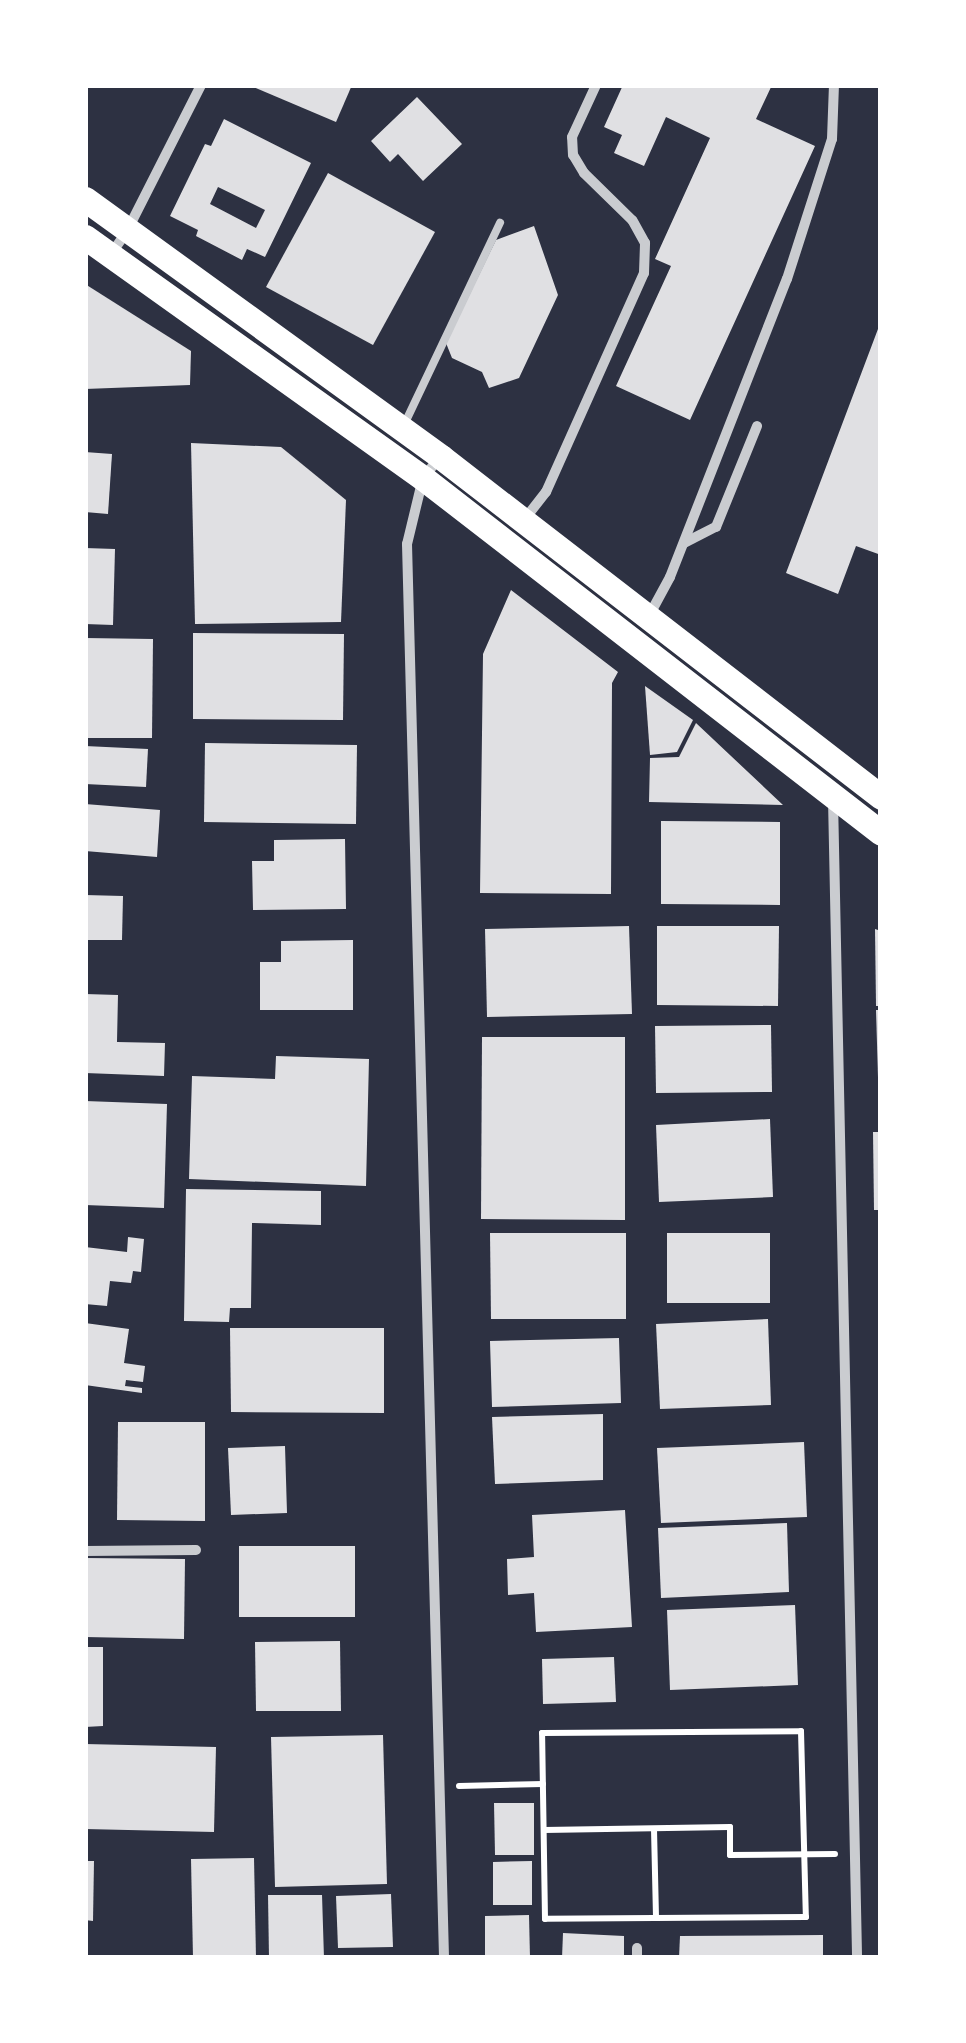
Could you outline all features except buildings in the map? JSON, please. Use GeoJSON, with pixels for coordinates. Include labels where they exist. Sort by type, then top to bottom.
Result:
{"type":"FeatureCollection","features":[{"type":"Feature","properties":{"kind":"main road"},"geometry":{"type":"LineString","coordinates":[[85,199],[441,457],[881,797]]}},
{"type":"Feature","properties":{"kind":"main road"},"geometry":{"type":"LineString","coordinates":[[85,237],[423,478],[881,833]]}},
{"type":"Feature","properties":{"kind":"street"},"geometry":{"type":"LineString","coordinates":[[110,254],[127,231],[201,85]]}},
{"type":"Feature","properties":{"kind":"street"},"geometry":{"type":"LineString","coordinates":[[523,521],[546,492],[644,273],[644,243],[632,220],[584,173],[574,155],[572,137],[596,85]]}},
{"type":"Feature","properties":{"kind":"street"},"geometry":{"type":"LineString","coordinates":[[648,618],[684,544],[824,171],[832,139],[834,85]]}},
{"type":"Feature","properties":{"kind":"street"},"geometry":{"type":"LineString","coordinates":[[684,544],[716,528],[757,426]]}},
{"type":"Feature","properties":{"kind":"street"},"geometry":{"type":"LineString","coordinates":[[441,457],[423,478],[408,524],[407,563],[444,1958]]}},
{"type":"Feature","properties":{"kind":"street"},"geometry":{"type":"LineString","coordinates":[[833,798],[858,1958]]}},
{"type":"Feature","properties":{"kind":"street"},"geometry":{"type":"LineString","coordinates":[[85,1551],[196,1550]]}},
{"type":"Feature","properties":{"kind":"lane"},"geometry":{"type":"LineString","coordinates":[[402,429],[500,223]]}},
{"type":"Feature","properties":{"kind":"path"},"geometry":{"type":"LineString","coordinates":[[801,1731],[806,1917],[545,1919],[544,1830],[542,1733],[801,1731]]}},
{"type":"Feature","properties":{"kind":"path"},"geometry":{"type":"LineString","coordinates":[[476,1786],[543,1784]]}},
{"type":"Feature","properties":{"kind":"path"},"geometry":{"type":"LineString","coordinates":[[544,1830],[730,1827],[730,1855],[827,1854]]}},
{"type":"Feature","properties":{"kind":"path"},"geometry":{"type":"LineString","coordinates":[[654,1829],[656,1918]]}}]}
